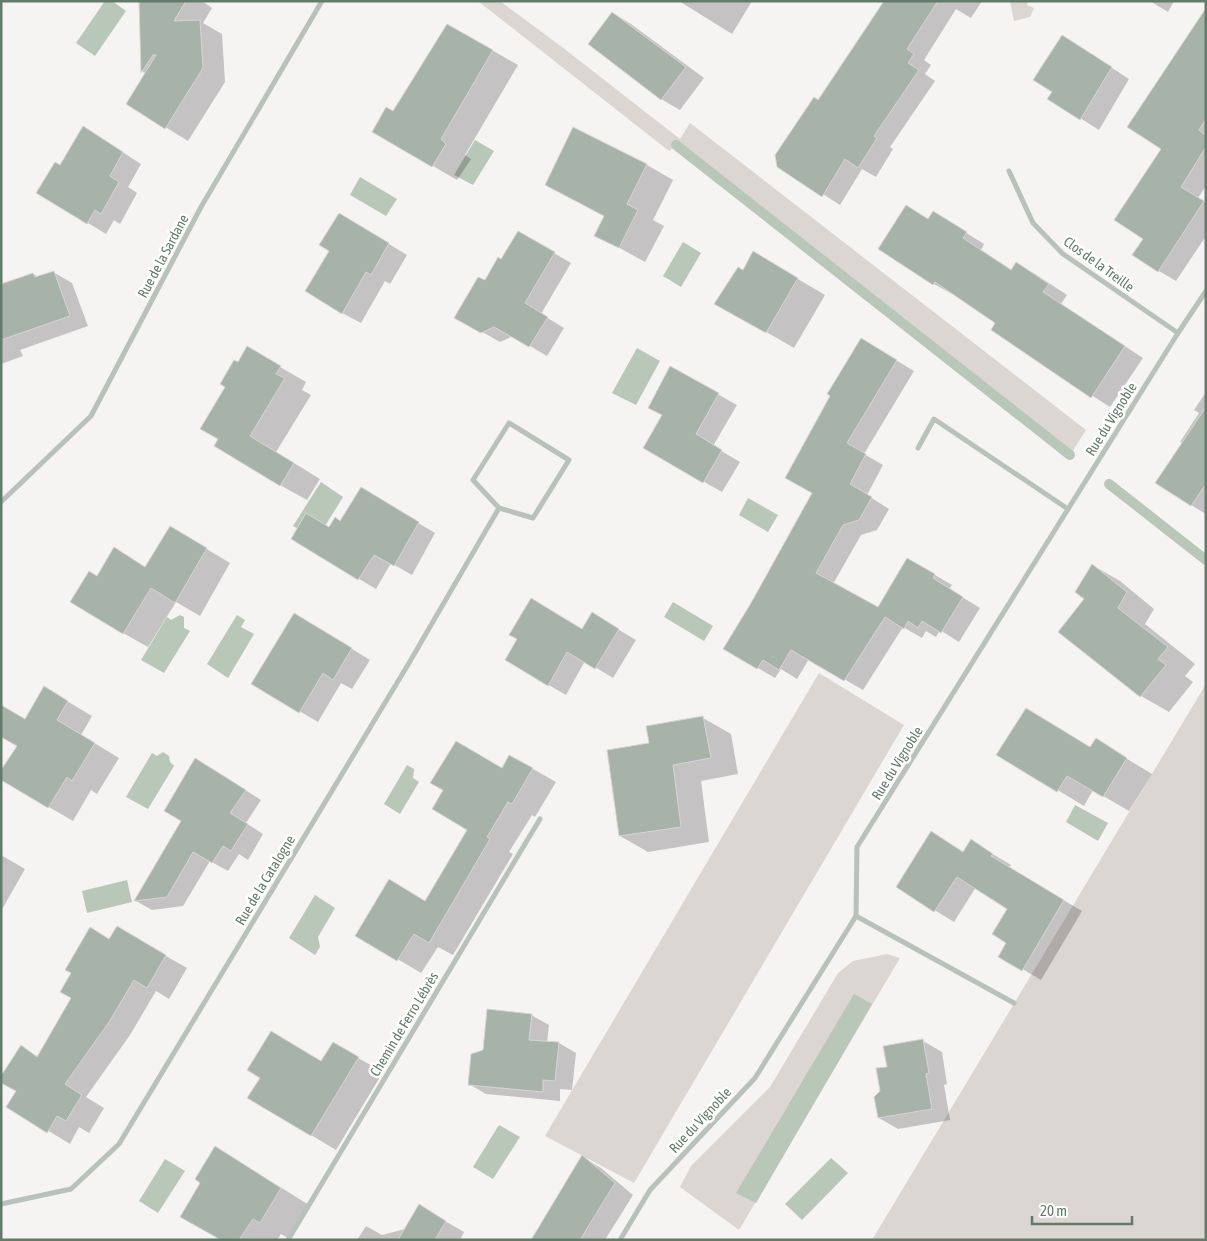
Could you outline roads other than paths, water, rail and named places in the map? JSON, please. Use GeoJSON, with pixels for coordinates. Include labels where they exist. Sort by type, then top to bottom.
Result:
{"type":"FeatureCollection","features":[{"type":"Feature","properties":{"kind":"street","name":"Rue de la Sardane"},"geometry":{"type":"LineString","coordinates":[[1,502],[91,416],[201,207],[322,1]]}},
{"type":"Feature","properties":{"kind":"street","name":"Clos de la Treille"},"geometry":{"type":"LineString","coordinates":[[1008,171],[1033,223],[1063,254],[1178,333]]}},
{"type":"Feature","properties":{"kind":"street","name":"Rue du Vignoble"},"geometry":{"type":"LineString","coordinates":[[620,1240],[650,1190],[754,1078],[856,916],[857,847],[1206,291]]}},
{"type":"Feature","properties":{"kind":"street"},"geometry":{"type":"LineString","coordinates":[[918,448],[934,420],[1068,509]]}},
{"type":"Feature","properties":{"kind":"street"},"geometry":{"type":"LineString","coordinates":[[508,423],[568,460],[532,518],[499,508],[473,480],[508,423]]}},
{"type":"Feature","properties":{"kind":"street","name":"Rue de la Catalogne"},"geometry":{"type":"LineString","coordinates":[[1,1204],[71,1189],[119,1144],[409,663],[499,508]]}},
{"type":"Feature","properties":{"kind":"street","name":"Chemin de Ferro Lébrès"},"geometry":{"type":"LineString","coordinates":[[288,1240],[540,819]]}},
{"type":"Feature","properties":{"kind":"street"},"geometry":{"type":"LineString","coordinates":[[856,916],[1014,1003]]}},
{"type":"Feature","properties":{"kind":"waterway"},"geometry":{"type":"LineString","coordinates":[[676,145],[1070,455]]}},
{"type":"Feature","properties":{"kind":"waterway"},"geometry":{"type":"LineString","coordinates":[[1109,484],[1206,560]]}}]}
